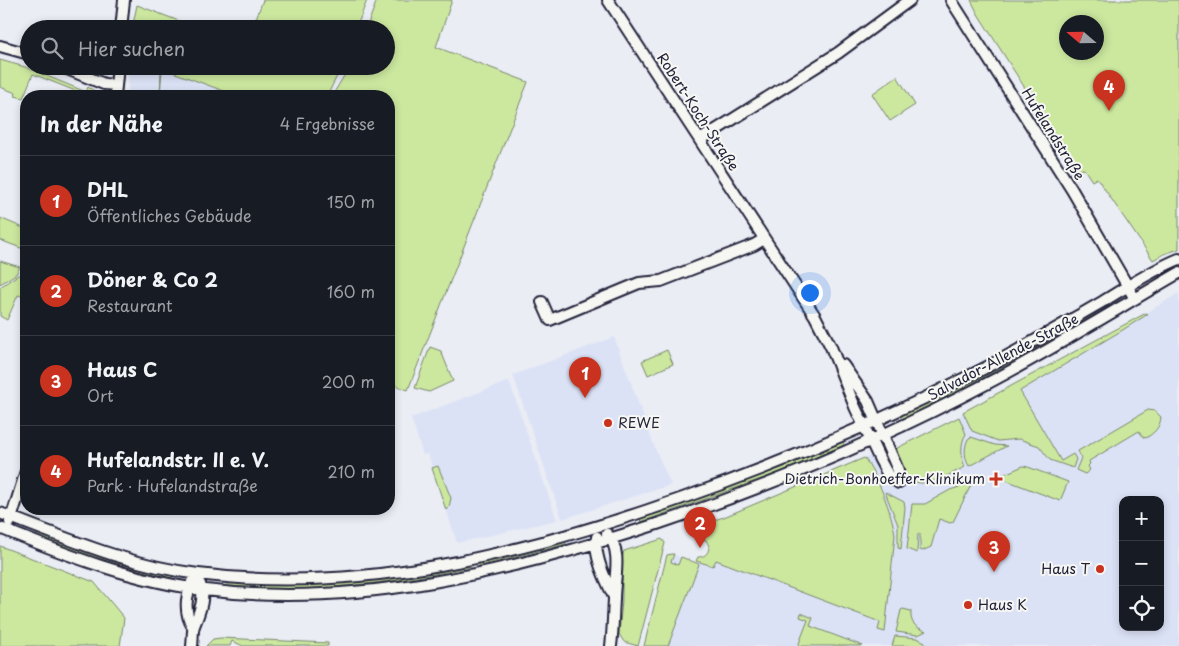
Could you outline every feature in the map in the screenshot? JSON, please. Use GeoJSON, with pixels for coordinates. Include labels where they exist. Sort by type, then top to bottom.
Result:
{"type":"FeatureCollection","features":[{"type":"Feature","properties":{"kind":"street"},"geometry":{"type":"LineString","coordinates":[[122,20],[124,0]]}},
{"type":"Feature","properties":{"kind":"street","name":"Robert-Koch-Straße"},"geometry":{"type":"LineString","coordinates":[[608,0],[815,316],[832,348],[864,426]]}},
{"type":"Feature","properties":{"kind":"street"},"geometry":{"type":"LineString","coordinates":[[700,140],[838,53],[910,0]]}},
{"type":"Feature","properties":{"kind":"street","name":"Hufelandstraße"},"geometry":{"type":"LineString","coordinates":[[951,0],[1072,190],[1127,287]]}},
{"type":"Feature","properties":{"kind":"street"},"geometry":{"type":"LineString","coordinates":[[0,46],[20,52]]}},
{"type":"Feature","properties":{"kind":"street"},"geometry":{"type":"LineString","coordinates":[[82,75],[104,84],[116,85]]}},
{"type":"Feature","properties":{"kind":"street"},"geometry":{"type":"LineString","coordinates":[[116,90],[117,75]]}},
{"type":"Feature","properties":{"kind":"street"},"geometry":{"type":"LineString","coordinates":[[542,302],[550,320],[639,283],[661,280],[764,239]]}},
{"type":"Feature","properties":{"kind":"street","name":"Salvador-Allende-Straße"},"geometry":{"type":"LineString","coordinates":[[0,513],[91,549],[122,558],[196,574],[279,580],[367,575],[474,558],[599,526],[744,476],[876,421],[1038,340],[1168,263],[1179,259]]}},
{"type":"Feature","properties":{"kind":"street","name":"Salvador-Allende-Straße"},"geometry":{"type":"LineString","coordinates":[[12,518],[3,530],[86,562],[118,572],[203,590],[278,595],[369,590],[477,574],[596,543],[749,491],[883,435],[986,384],[1043,353],[1179,273]]}},
{"type":"Feature","properties":{"kind":"street"},"geometry":{"type":"LineString","coordinates":[[1127,287],[1135,299]]}},
{"type":"Feature","properties":{"kind":"street","name":"Robert-Koch-Straße"},"geometry":{"type":"LineString","coordinates":[[832,348],[868,401],[876,421]]}},
{"type":"Feature","properties":{"kind":"street"},"geometry":{"type":"LineString","coordinates":[[864,426],[888,474],[899,483],[898,470],[876,421]]}},
{"type":"Feature","properties":{"kind":"street"},"geometry":{"type":"LineString","coordinates":[[12,518],[20,491]]}},
{"type":"Feature","properties":{"kind":"street"},"geometry":{"type":"LineString","coordinates":[[599,526],[611,538],[617,577],[611,646]]}},
{"type":"Feature","properties":{"kind":"street"},"geometry":{"type":"LineString","coordinates":[[599,526],[596,543],[604,578],[614,597]]}},
{"type":"Feature","properties":{"kind":"street"},"geometry":{"type":"LineString","coordinates":[[193,627],[189,620],[187,601],[188,588],[196,574]]}},
{"type":"Feature","properties":{"kind":"street"},"geometry":{"type":"LineString","coordinates":[[192,646],[193,627],[197,621],[202,603],[203,590],[196,574]]}},
{"type":"Feature","properties":{"kind":"shaded area"},"geometry":{"type":"Polygon","coordinates":[[[129,75],[183,75],[221,90],[128,90],[129,75]]]}},
{"type":"Feature","properties":{"kind":"shaded area","name":"Dietrich-Bonhoeffer-Klinikum"},"geometry":{"type":"Polygon","coordinates":[[[1179,293],[1179,646],[645,646],[667,555],[672,554],[698,564],[700,562],[713,566],[705,523],[724,517],[864,458],[897,448],[959,417],[963,412],[1146,313],[1179,293]]]}},
{"type":"Feature","properties":{"kind":"shaded area"},"geometry":{"type":"Polygon","coordinates":[[[614,337],[655,448],[671,485],[562,519],[513,375],[614,337]]]}},
{"type":"Feature","properties":{"kind":"shaded area"},"geometry":{"type":"Polygon","coordinates":[[[509,381],[557,520],[457,543],[428,454],[423,455],[411,418],[509,381]]]}},
{"type":"Feature","properties":{"kind":"green space"},"geometry":{"type":"Polygon","coordinates":[[[263,0],[367,0],[359,20],[255,20],[263,0]]]}},
{"type":"Feature","properties":{"kind":"green space"},"geometry":{"type":"Polygon","coordinates":[[[377,0],[452,0],[436,47],[528,82],[408,390],[395,385],[395,90],[336,90],[345,75],[395,75],[395,20],[369,20],[377,0]]]}},
{"type":"Feature","properties":{"kind":"green space"},"geometry":{"type":"Polygon","coordinates":[[[971,0],[1179,0],[1179,249],[1153,260],[1097,178],[1092,181],[1084,169],[1077,170],[971,0]]]}},
{"type":"Feature","properties":{"kind":"green space"},"geometry":{"type":"Polygon","coordinates":[[[137,5],[176,20],[134,20],[137,5]]]}},
{"type":"Feature","properties":{"kind":"green space"},"geometry":{"type":"Polygon","coordinates":[[[0,60],[20,66],[20,75],[33,75],[26,90],[20,90],[20,97],[15,96],[16,93],[0,87],[0,60]]]}},
{"type":"Feature","properties":{"kind":"green space"},"geometry":{"type":"Polygon","coordinates":[[[36,75],[45,75],[81,90],[73,90],[36,75]]]}},
{"type":"Feature","properties":{"kind":"green space"},"geometry":{"type":"Polygon","coordinates":[[[181,75],[338,75],[330,90],[221,90],[181,75]]]}},
{"type":"Feature","properties":{"kind":"green space"},"geometry":{"type":"Polygon","coordinates":[[[897,76],[915,105],[890,121],[872,94],[897,76]]]}},
{"type":"Feature","properties":{"kind":"green space"},"geometry":{"type":"Polygon","coordinates":[[[0,218],[20,226],[20,248],[0,240],[0,218]]]}},
{"type":"Feature","properties":{"kind":"green space"},"geometry":{"type":"Polygon","coordinates":[[[0,261],[20,267],[16,274],[0,284],[0,261]]]}},
{"type":"Feature","properties":{"kind":"green space"},"geometry":{"type":"Polygon","coordinates":[[[20,275],[20,296],[18,295],[7,320],[0,316],[0,287],[20,275]]]}},
{"type":"Feature","properties":{"kind":"green space"},"geometry":{"type":"Polygon","coordinates":[[[1094,312],[1096,315],[1000,368],[903,419],[901,416],[983,375],[1094,312]]]}},
{"type":"Feature","properties":{"kind":"green space"},"geometry":{"type":"Polygon","coordinates":[[[1146,313],[1148,314],[1020,391],[1061,461],[1073,454],[1076,459],[1073,468],[1050,460],[1039,446],[1019,439],[998,441],[972,431],[963,412],[1146,313]]]}},
{"type":"Feature","properties":{"kind":"green space"},"geometry":{"type":"Polygon","coordinates":[[[430,347],[441,351],[453,381],[429,392],[415,388],[430,347]]]}},
{"type":"Feature","properties":{"kind":"green space"},"geometry":{"type":"Polygon","coordinates":[[[667,350],[673,364],[648,375],[642,361],[667,350]]]}},
{"type":"Feature","properties":{"kind":"green space"},"geometry":{"type":"Polygon","coordinates":[[[1148,410],[1155,411],[1161,417],[1158,427],[1152,434],[1146,438],[1139,431],[1089,461],[1090,464],[1088,466],[1090,470],[1085,474],[1076,470],[1081,458],[1078,451],[1148,410]]]}},
{"type":"Feature","properties":{"kind":"green space"},"geometry":{"type":"Polygon","coordinates":[[[959,417],[966,434],[962,450],[965,467],[930,482],[921,483],[913,481],[906,476],[901,467],[897,448],[959,417]]]}},
{"type":"Feature","properties":{"kind":"green space"},"geometry":{"type":"Polygon","coordinates":[[[971,437],[995,445],[1007,446],[969,466],[965,456],[965,449],[968,439],[971,437]]]}},
{"type":"Feature","properties":{"kind":"green space"},"geometry":{"type":"Polygon","coordinates":[[[843,442],[844,445],[783,471],[641,522],[640,519],[782,468],[843,442]]]}},
{"type":"Feature","properties":{"kind":"green space"},"geometry":{"type":"Polygon","coordinates":[[[864,458],[874,473],[883,494],[895,535],[885,632],[878,630],[880,622],[716,560],[713,566],[696,561],[698,557],[706,554],[709,546],[706,540],[697,539],[693,534],[694,526],[724,517],[864,458]]]}},
{"type":"Feature","properties":{"kind":"green space"},"geometry":{"type":"Polygon","coordinates":[[[438,466],[451,498],[449,507],[446,510],[432,468],[438,466]]]}},
{"type":"Feature","properties":{"kind":"green space"},"geometry":{"type":"Polygon","coordinates":[[[1023,466],[1068,482],[1060,501],[998,477],[1023,466]]]}},
{"type":"Feature","properties":{"kind":"green space"},"geometry":{"type":"Polygon","coordinates":[[[972,483],[953,522],[950,523],[939,519],[931,547],[920,550],[920,534],[918,533],[917,553],[907,549],[912,504],[925,504],[950,490],[972,483]]]}},
{"type":"Feature","properties":{"kind":"green space"},"geometry":{"type":"Polygon","coordinates":[[[885,492],[904,502],[901,549],[898,548],[898,525],[885,492]]]}},
{"type":"Feature","properties":{"kind":"green space"},"geometry":{"type":"Polygon","coordinates":[[[37,533],[121,564],[173,576],[172,579],[89,557],[36,537],[37,533]]]}},
{"type":"Feature","properties":{"kind":"green space"},"geometry":{"type":"Polygon","coordinates":[[[662,539],[665,543],[638,646],[624,642],[619,634],[622,601],[622,558],[624,551],[662,539]]]}},
{"type":"Feature","properties":{"kind":"green space"},"geometry":{"type":"Polygon","coordinates":[[[565,542],[566,544],[479,566],[479,563],[565,542]]]}},
{"type":"Feature","properties":{"kind":"green space"},"geometry":{"type":"Polygon","coordinates":[[[0,546],[94,582],[124,618],[120,646],[0,646],[0,546]]]}},
{"type":"Feature","properties":{"kind":"green space"},"geometry":{"type":"Polygon","coordinates":[[[674,554],[671,562],[678,565],[681,557],[699,564],[668,646],[644,646],[667,555],[674,554]]]}},
{"type":"Feature","properties":{"kind":"green space"},"geometry":{"type":"Polygon","coordinates":[[[470,564],[471,567],[447,572],[400,580],[352,585],[304,589],[227,586],[227,583],[271,585],[334,584],[412,575],[470,564]]]}},
{"type":"Feature","properties":{"kind":"green space"},"geometry":{"type":"Polygon","coordinates":[[[901,610],[911,611],[911,619],[914,624],[926,631],[918,635],[896,632],[901,610]]]}},
{"type":"Feature","properties":{"kind":"green space"},"geometry":{"type":"Polygon","coordinates":[[[801,613],[813,618],[810,626],[863,646],[798,646],[808,620],[800,617],[801,613]]]}},
{"type":"Feature","properties":{"kind":"green space"},"geometry":{"type":"Polygon","coordinates":[[[895,636],[917,638],[925,642],[925,646],[892,646],[895,636]]]}},
{"type":"Feature","properties":{"kind":"green space"},"geometry":{"type":"Polygon","coordinates":[[[213,639],[328,643],[328,646],[243,646],[232,641],[230,646],[206,646],[213,639]]]}},
{"type":"Feature","properties":{"kind":"place","name":"Hufelandstr. II e. V."},"geometry":{"type":"Point","coordinates":[1109,111]}},
{"type":"Feature","properties":{"kind":"place","name":"DHL"},"geometry":{"type":"Point","coordinates":[585,398]}},
{"type":"Feature","properties":{"kind":"place","name":"REWE"},"geometry":{"type":"Point","coordinates":[608,423]}},
{"type":"Feature","properties":{"kind":"place","name":"Dietrich-Bonhoeffer-Klinikum"},"geometry":{"type":"Point","coordinates":[996,479]}},
{"type":"Feature","properties":{"kind":"place","name":"Döner & Co 2"},"geometry":{"type":"Point","coordinates":[700,548]}},
{"type":"Feature","properties":{"kind":"place","name":"Haus T"},"geometry":{"type":"Point","coordinates":[1100,569]}},
{"type":"Feature","properties":{"kind":"place","name":"Haus C"},"geometry":{"type":"Point","coordinates":[994,572]}},
{"type":"Feature","properties":{"kind":"place","name":"Haus K"},"geometry":{"type":"Point","coordinates":[968,605]}}]}
